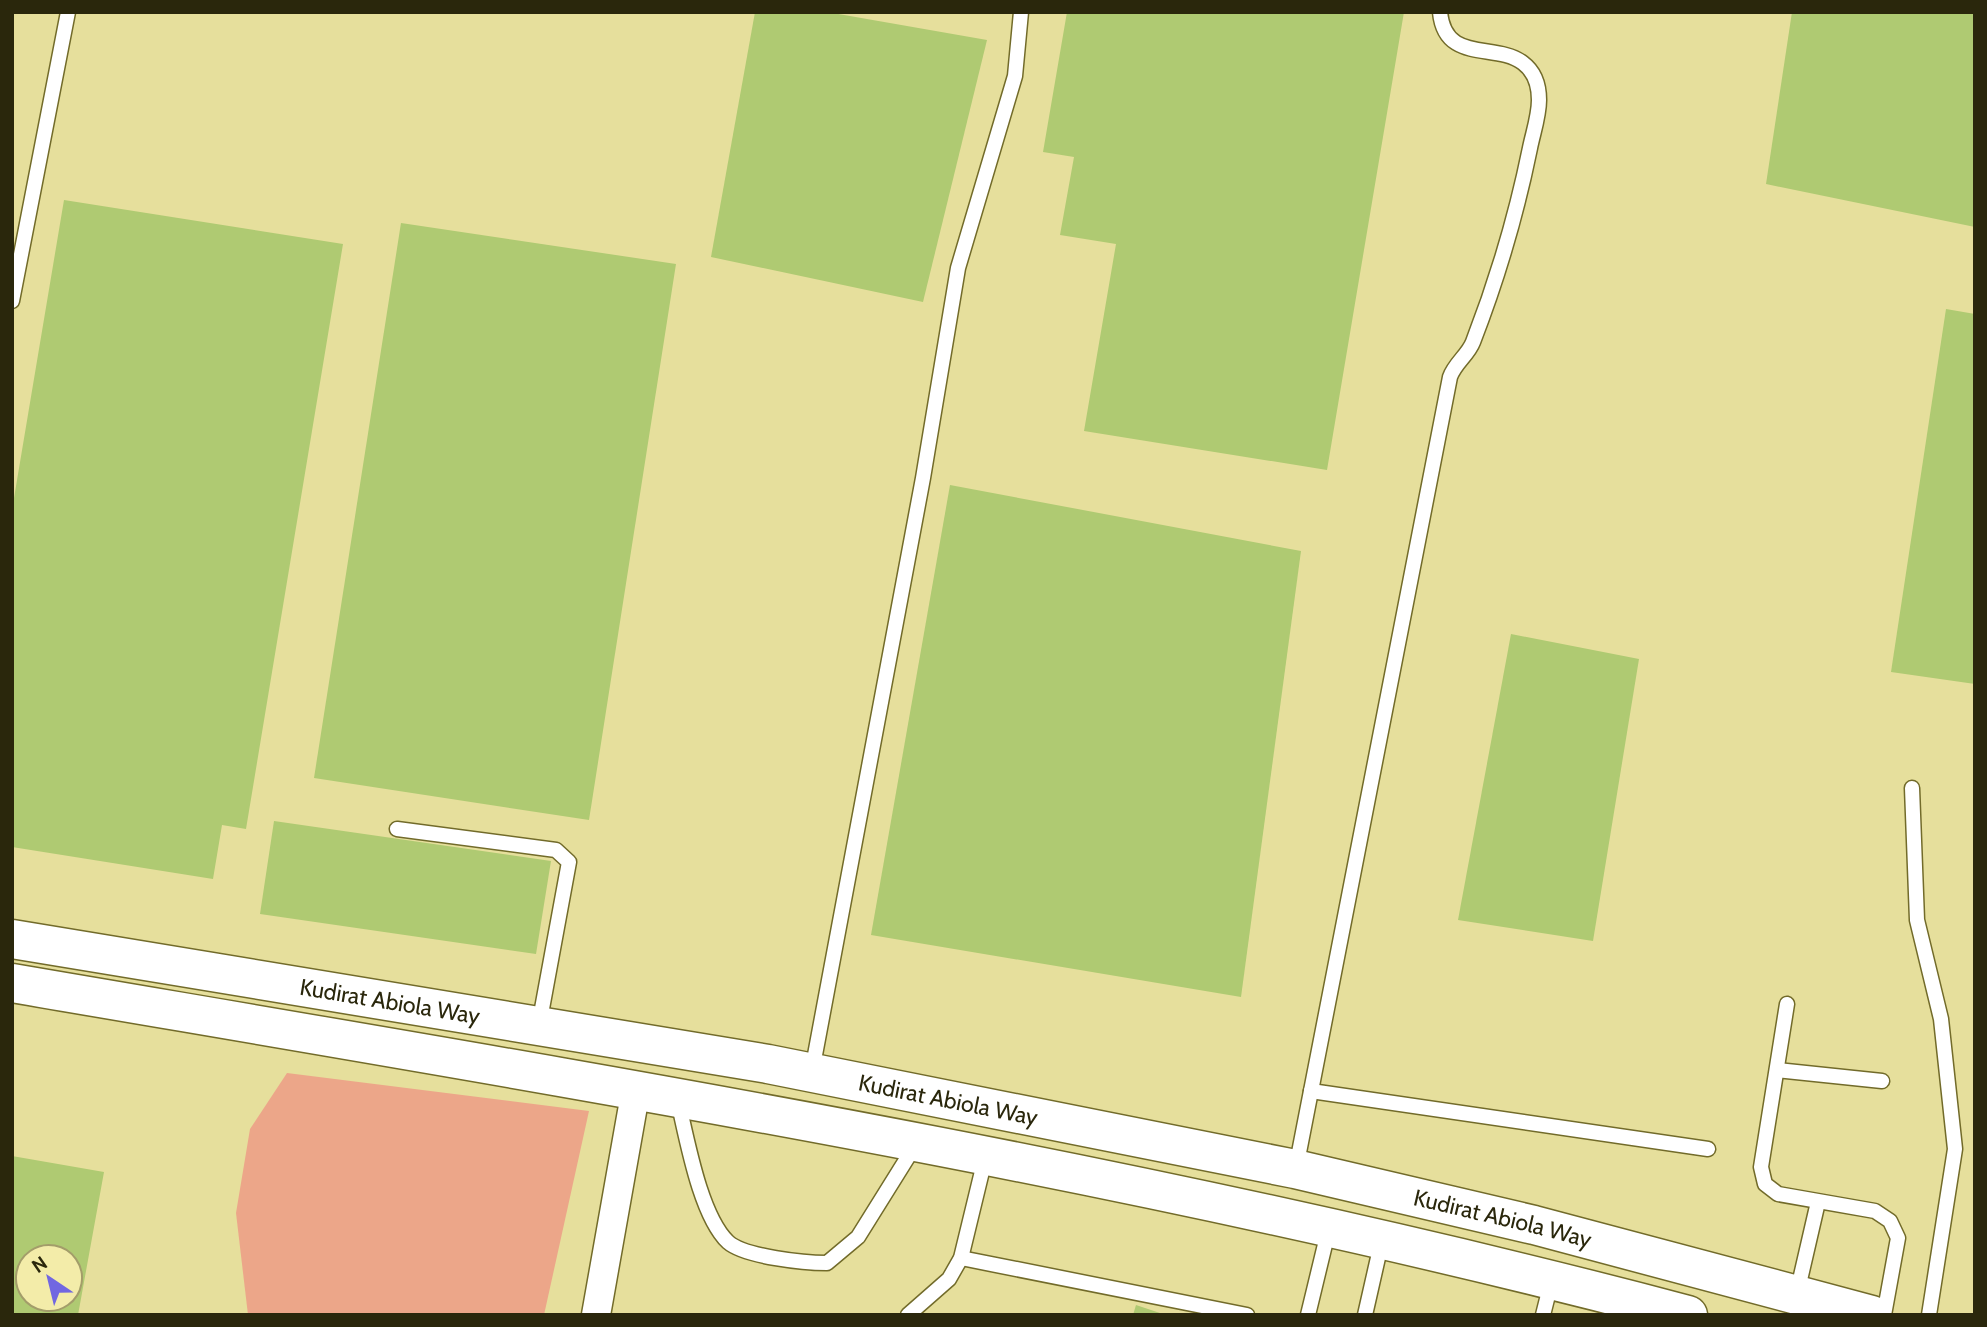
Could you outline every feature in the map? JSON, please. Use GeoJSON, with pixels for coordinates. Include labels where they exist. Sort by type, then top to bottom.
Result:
{"type":"FeatureCollection","features":[{"type":"Feature","properties":{"kind":"main road","name":"Kudirat Abiola Way"},"geometry":{"type":"LineString","coordinates":[[12,939],[811,1073],[1295,1169],[1534,1225],[1872,1315]]}},
{"type":"Feature","properties":{"kind":"main road","name":"Kudirat Abiola Way"},"geometry":{"type":"LineString","coordinates":[[12,983],[636,1089],[916,1143],[1330,1226],[1382,1239],[1547,1297],[1688,1315]]}},
{"type":"Feature","properties":{"kind":"street"},"geometry":{"type":"LineString","coordinates":[[596,1315],[636,1089]]}},
{"type":"Feature","properties":{"kind":"lane"},"geometry":{"type":"LineString","coordinates":[[12,301],[68,12]]}},
{"type":"Feature","properties":{"kind":"lane"},"geometry":{"type":"LineString","coordinates":[[811,1073],[923,478],[958,268],[1015,76],[1021,12]]}},
{"type":"Feature","properties":{"kind":"lane"},"geometry":{"type":"LineString","coordinates":[[1295,1169],[1450,377],[1460,358],[1471,347],[1478,328],[1522,187],[1539,103],[1537,84],[1531,70],[1521,61],[1464,48],[1453,40],[1441,23],[1440,12]]}},
{"type":"Feature","properties":{"kind":"lane"},"geometry":{"type":"LineString","coordinates":[[1912,788],[1917,920],[1941,1019],[1955,1149],[1929,1315]]}},
{"type":"Feature","properties":{"kind":"lane"},"geometry":{"type":"LineString","coordinates":[[397,829],[556,850],[564,855],[569,862],[539,1027]]}},
{"type":"Feature","properties":{"kind":"lane"},"geometry":{"type":"LineString","coordinates":[[1787,1003],[1761,1167],[1765,1184],[1777,1194],[1875,1211],[1890,1222],[1898,1238],[1884,1315]]}},
{"type":"Feature","properties":{"kind":"lane"},"geometry":{"type":"LineString","coordinates":[[1777,1070],[1882,1081]]}},
{"type":"Feature","properties":{"kind":"lane"},"geometry":{"type":"LineString","coordinates":[[1311,1091],[1707,1149]]}},
{"type":"Feature","properties":{"kind":"lane"},"geometry":{"type":"LineString","coordinates":[[677,1097],[700,1188],[721,1231],[730,1244],[790,1262],[827,1263],[858,1237],[916,1143]]}},
{"type":"Feature","properties":{"kind":"lane"},"geometry":{"type":"LineString","coordinates":[[908,1315],[949,1279],[961,1258],[986,1157]]}},
{"type":"Feature","properties":{"kind":"lane"},"geometry":{"type":"LineString","coordinates":[[1796,1294],[1818,1202]]}},
{"type":"Feature","properties":{"kind":"lane"},"geometry":{"type":"LineString","coordinates":[[1308,1315],[1330,1226]]}},
{"type":"Feature","properties":{"kind":"lane"},"geometry":{"type":"LineString","coordinates":[[1365,1315],[1382,1239]]}},
{"type":"Feature","properties":{"kind":"lane"},"geometry":{"type":"LineString","coordinates":[[961,1258],[1247,1315]]}},
{"type":"Feature","properties":{"kind":"shaded area"},"geometry":{"type":"Polygon","coordinates":[[[287,1073],[589,1111],[544,1315],[248,1315],[236,1213],[250,1129],[287,1073]]]}},
{"type":"Feature","properties":{"kind":"building"},"geometry":{"type":"Polygon","coordinates":[[[755,12],[827,12],[987,40],[923,302],[711,257],[755,12]]]}},
{"type":"Feature","properties":{"kind":"building"},"geometry":{"type":"Polygon","coordinates":[[[1067,12],[1404,12],[1327,470],[1084,431],[1116,244],[1060,235],[1074,157],[1043,152],[1067,12]]]}},
{"type":"Feature","properties":{"kind":"building"},"geometry":{"type":"Polygon","coordinates":[[[1792,12],[1975,12],[1975,227],[1766,184],[1792,12]]]}},
{"type":"Feature","properties":{"kind":"building"},"geometry":{"type":"Polygon","coordinates":[[[64,200],[343,244],[246,829],[222,825],[213,879],[12,847],[12,510],[64,200]]]}},
{"type":"Feature","properties":{"kind":"building"},"geometry":{"type":"Polygon","coordinates":[[[401,223],[676,264],[589,820],[314,778],[401,223]]]}},
{"type":"Feature","properties":{"kind":"building"},"geometry":{"type":"Polygon","coordinates":[[[1946,309],[1975,314],[1975,684],[1891,672],[1946,309]]]}},
{"type":"Feature","properties":{"kind":"building"},"geometry":{"type":"Polygon","coordinates":[[[950,485],[1301,551],[1241,997],[871,935],[950,485]]]}},
{"type":"Feature","properties":{"kind":"building"},"geometry":{"type":"Polygon","coordinates":[[[1511,634],[1639,659],[1593,941],[1458,920],[1511,634]]]}},
{"type":"Feature","properties":{"kind":"building"},"geometry":{"type":"Polygon","coordinates":[[[274,821],[551,861],[536,954],[260,914],[274,821]]]}},
{"type":"Feature","properties":{"kind":"building"},"geometry":{"type":"Polygon","coordinates":[[[12,1156],[104,1172],[84,1282],[84,1243],[14,1243],[14,1313],[78,1315],[12,1315],[12,1156]]]}},
{"type":"Feature","properties":{"kind":"building"},"geometry":{"type":"Polygon","coordinates":[[[1136,1305],[1163,1314],[1133,1315],[1136,1305]]]}}]}
